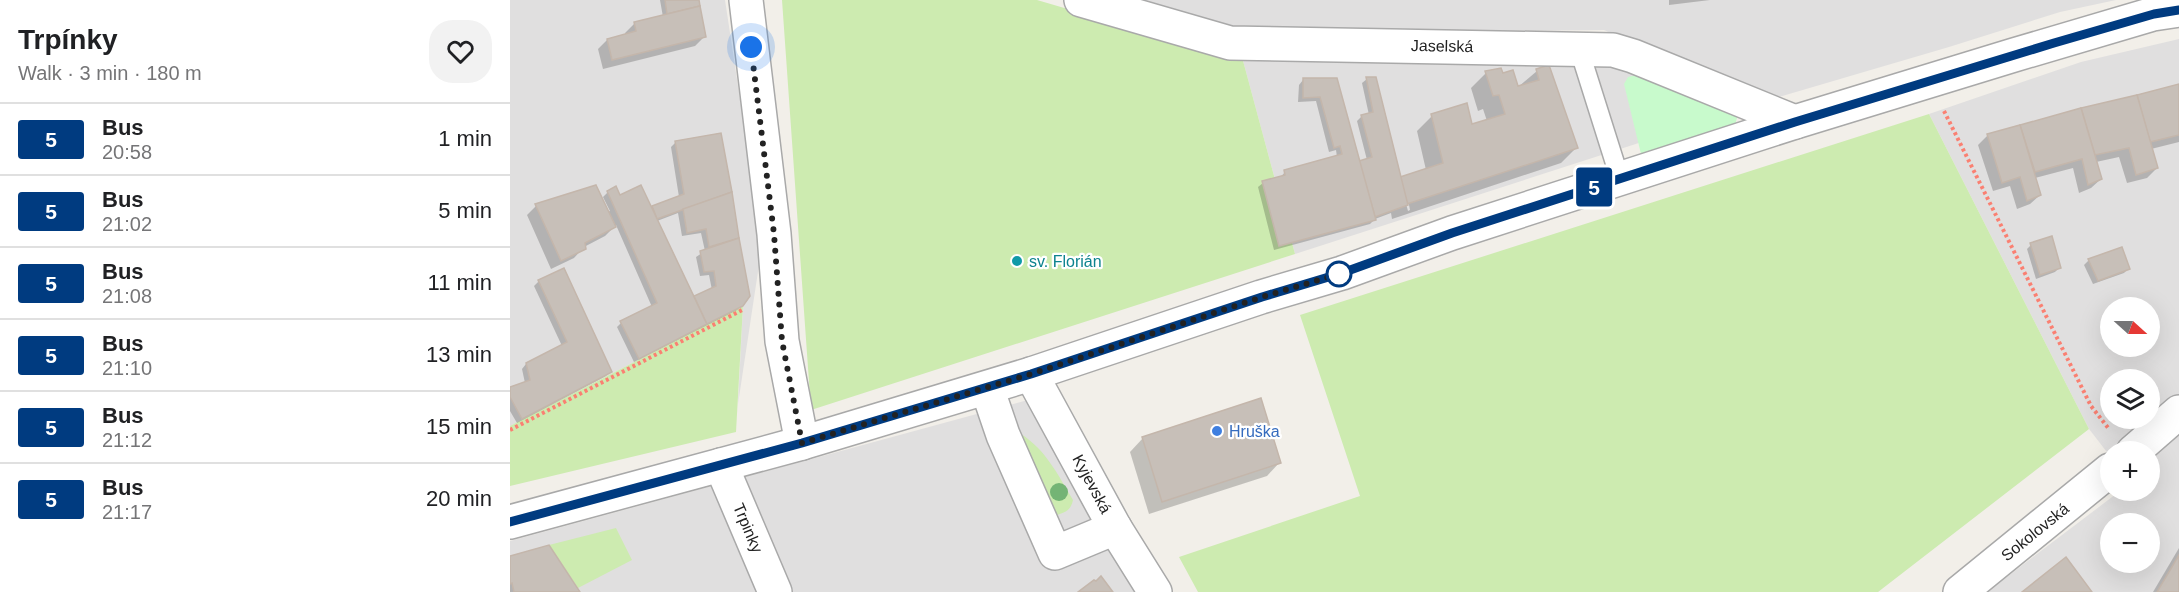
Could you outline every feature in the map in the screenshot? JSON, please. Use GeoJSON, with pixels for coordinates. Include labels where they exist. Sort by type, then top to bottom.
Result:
{"type":"FeatureCollection","features":[{"type":"Feature","properties":{"kind":"street"},"geometry":{"type":"LineString","coordinates":[[746,0],[774,234],[782,341],[802,443]]}},
{"type":"Feature","properties":{"kind":"street","name":"Jaselská"},"geometry":{"type":"LineString","coordinates":[[1081,0],[1230,43],[1613,50],[1795,122]]}},
{"type":"Feature","properties":{"kind":"street"},"geometry":{"type":"LineString","coordinates":[[510,522],[802,443],[987,388],[1262,297],[1342,273],[1452,233],[1795,122],[2154,14],[2179,10]]}},
{"type":"Feature","properties":{"kind":"street","name":"Kyjevská"},"geometry":{"type":"LineString","coordinates":[[1031,374],[1115,528],[1155,592]]}},
{"type":"Feature","properties":{"kind":"street"},"geometry":{"type":"LineString","coordinates":[[987,388],[1003,435],[1055,553],[1115,528]]}},
{"type":"Feature","properties":{"kind":"street"},"geometry":{"type":"LineString","coordinates":[[2124,441],[2179,412]]}},
{"type":"Feature","properties":{"kind":"street","name":"Trpinky"},"geometry":{"type":"LineString","coordinates":[[721,465],[775,592]]}},
{"type":"Feature","properties":{"kind":"street","name":"Sokolovská"},"geometry":{"type":"LineString","coordinates":[[1959,592],[2100,478]]}},
{"type":"Feature","properties":{"kind":"lane"},"geometry":{"type":"LineString","coordinates":[[1579,49],[1620,179]]}},
{"type":"Feature","properties":{"kind":"path"},"geometry":{"type":"LineString","coordinates":[[1930,81],[2091,406],[2121,441]]}},
{"type":"Feature","properties":{"kind":"path"},"geometry":{"type":"LineString","coordinates":[[510,429],[744,309],[748,302]]}},
{"type":"Feature","properties":{"kind":"shaded area"},"geometry":{"type":"Polygon","coordinates":[[[510,0],[725,0],[762,245],[738,404],[743,306],[510,426],[510,0]]]}},
{"type":"Feature","properties":{"kind":"shaded area"},"geometry":{"type":"Polygon","coordinates":[[[1123,0],[2116,0],[2060,12],[1765,101],[1604,30],[1233,33],[1123,0]]]}},
{"type":"Feature","properties":{"kind":"shaded area"},"geometry":{"type":"Polygon","coordinates":[[[2179,39],[2179,592],[1987,592],[2107,501],[2160,501],[2160,441],[2100,441],[2100,443],[2089,429],[1929,114],[2081,62],[2179,39]]]}},
{"type":"Feature","properties":{"kind":"shaded area"},"geometry":{"type":"Polygon","coordinates":[[[1242,57],[1617,61],[1738,111],[1295,254],[1242,57]]]}},
{"type":"Feature","properties":{"kind":"shaded area"},"geometry":{"type":"Polygon","coordinates":[[[1050,394],[1155,592],[510,592],[510,541],[1050,394]]]}},
{"type":"Feature","properties":{"kind":"green space"},"geometry":{"type":"Polygon","coordinates":[[[782,0],[1037,0],[1228,56],[1242,57],[1295,254],[811,410],[782,0]]]}},
{"type":"Feature","properties":{"kind":"green space"},"geometry":{"type":"Polygon","coordinates":[[[1637,75],[1733,110],[1737,118],[1735,125],[1645,156],[1641,154],[1624,84],[1628,77],[1637,75]]]}},
{"type":"Feature","properties":{"kind":"green space"},"geometry":{"type":"Polygon","coordinates":[[[1929,114],[2089,429],[1878,592],[1198,592],[1179,557],[1360,496],[1300,315],[1929,114]]]}},
{"type":"Feature","properties":{"kind":"green space"},"geometry":{"type":"Polygon","coordinates":[[[743,306],[736,432],[510,486],[510,426],[743,306]]]}},
{"type":"Feature","properties":{"kind":"green space"},"geometry":{"type":"Polygon","coordinates":[[[1021,434],[1038,448],[1057,472],[1073,500],[1066,511],[1057,515],[1053,512],[1023,455],[1021,434]]]}},
{"type":"Feature","properties":{"kind":"green space"},"geometry":{"type":"Polygon","coordinates":[[[616,528],[632,560],[578,588],[549,545],[616,528]]]}},
{"type":"Feature","properties":{"kind":"building"},"geometry":{"type":"Polygon","coordinates":[[[665,0],[699,0],[700,6],[667,14],[665,0]]]}},
{"type":"Feature","properties":{"kind":"building"},"geometry":{"type":"Polygon","coordinates":[[[700,6],[706,37],[612,60],[607,39],[636,31],[634,22],[700,6]]]}},
{"type":"Feature","properties":{"kind":"building"},"geometry":{"type":"Polygon","coordinates":[[[1549,65],[1578,148],[1407,204],[1400,177],[1443,163],[1431,114],[1467,103],[1472,124],[1505,114],[1499,95],[1493,96],[1485,71],[1501,68],[1503,73],[1513,70],[1518,86],[1539,80],[1536,69],[1549,65]]]}},
{"type":"Feature","properties":{"kind":"building"},"geometry":{"type":"Polygon","coordinates":[[[1366,77],[1376,77],[1408,205],[1375,217],[1359,161],[1372,157],[1361,115],[1373,112],[1366,77]]]}},
{"type":"Feature","properties":{"kind":"building"},"geometry":{"type":"Polygon","coordinates":[[[1303,78],[1337,78],[1376,220],[1279,246],[1262,181],[1285,175],[1284,170],[1342,154],[1340,146],[1334,148],[1320,97],[1303,98],[1303,78]]]}},
{"type":"Feature","properties":{"kind":"building"},"geometry":{"type":"Polygon","coordinates":[[[2179,84],[2179,135],[2150,142],[2137,95],[2179,84]]]}},
{"type":"Feature","properties":{"kind":"building"},"geometry":{"type":"Polygon","coordinates":[[[2137,95],[2158,168],[2136,175],[2129,148],[2095,155],[2081,108],[2137,95]]]}},
{"type":"Feature","properties":{"kind":"building"},"geometry":{"type":"Polygon","coordinates":[[[2081,108],[2102,179],[2088,185],[2082,159],[2035,172],[2020,125],[2081,108]]]}},
{"type":"Feature","properties":{"kind":"building"},"geometry":{"type":"Polygon","coordinates":[[[2020,125],[2041,195],[2027,201],[2020,177],[2002,183],[1987,134],[2020,125]]]}},
{"type":"Feature","properties":{"kind":"building"},"geometry":{"type":"Polygon","coordinates":[[[721,133],[732,192],[657,219],[652,206],[684,194],[675,141],[721,133]]]}},
{"type":"Feature","properties":{"kind":"building"},"geometry":{"type":"Polygon","coordinates":[[[596,185],[616,227],[585,243],[586,249],[561,261],[535,204],[596,185]]]}},
{"type":"Feature","properties":{"kind":"building"},"geometry":{"type":"Polygon","coordinates":[[[641,185],[707,324],[639,359],[620,321],[657,303],[607,191],[616,186],[620,195],[641,185]]]}},
{"type":"Feature","properties":{"kind":"building"},"geometry":{"type":"Polygon","coordinates":[[[732,192],[739,238],[709,247],[706,229],[687,233],[683,209],[732,192]]]}},
{"type":"Feature","properties":{"kind":"building"},"geometry":{"type":"Polygon","coordinates":[[[2052,236],[2061,268],[2040,275],[2030,243],[2052,236]]]}},
{"type":"Feature","properties":{"kind":"building"},"geometry":{"type":"Polygon","coordinates":[[[739,238],[750,296],[743,306],[707,324],[694,296],[716,286],[714,271],[704,272],[700,251],[739,238]]]}},
{"type":"Feature","properties":{"kind":"building"},"geometry":{"type":"Polygon","coordinates":[[[2122,247],[2130,269],[2098,281],[2088,259],[2122,247]]]}},
{"type":"Feature","properties":{"kind":"building"},"geometry":{"type":"Polygon","coordinates":[[[564,268],[612,372],[522,419],[510,397],[510,387],[530,380],[526,363],[567,342],[538,280],[564,268]]]}},
{"type":"Feature","properties":{"kind":"building"},"geometry":{"type":"Polygon","coordinates":[[[1261,398],[1281,463],[1162,502],[1142,437],[1261,398]]]}},
{"type":"Feature","properties":{"kind":"building"},"geometry":{"type":"Polygon","coordinates":[[[549,545],[580,592],[514,592],[512,583],[510,584],[510,556],[549,545]]]}},
{"type":"Feature","properties":{"kind":"building"},"geometry":{"type":"Polygon","coordinates":[[[2179,555],[2179,592],[2157,592],[2179,555]]]}},
{"type":"Feature","properties":{"kind":"building"},"geometry":{"type":"Polygon","coordinates":[[[2066,557],[2092,592],[2022,592],[2066,557]]]}},
{"type":"Feature","properties":{"kind":"building"},"geometry":{"type":"Polygon","coordinates":[[[1101,576],[1113,592],[1078,592],[1094,580],[1096,581],[1101,576]]]}},
{"type":"Feature","properties":{"kind":"bus line","name":"5"},"geometry":{"type":"LineString","coordinates":[[510,522],[802,443],[1031,374],[1262,297],[1342,273],[1452,233],[1795,122],[2054,43],[2154,14],[2179,10]]}},
{"type":"Feature","properties":{"kind":"place","name":"sv. Florián"},"geometry":{"type":"Point","coordinates":[1017,261]}},
{"type":"Feature","properties":{"kind":"place","name":"Hruška"},"geometry":{"type":"Point","coordinates":[1217,431]}},
{"type":"Feature","properties":{"kind":"route"},"geometry":{"type":"LineString","coordinates":[[751,47],[774,234],[782,341],[802,443],[1031,374],[1262,297],[1342,273],[1339,274]]}}]}
